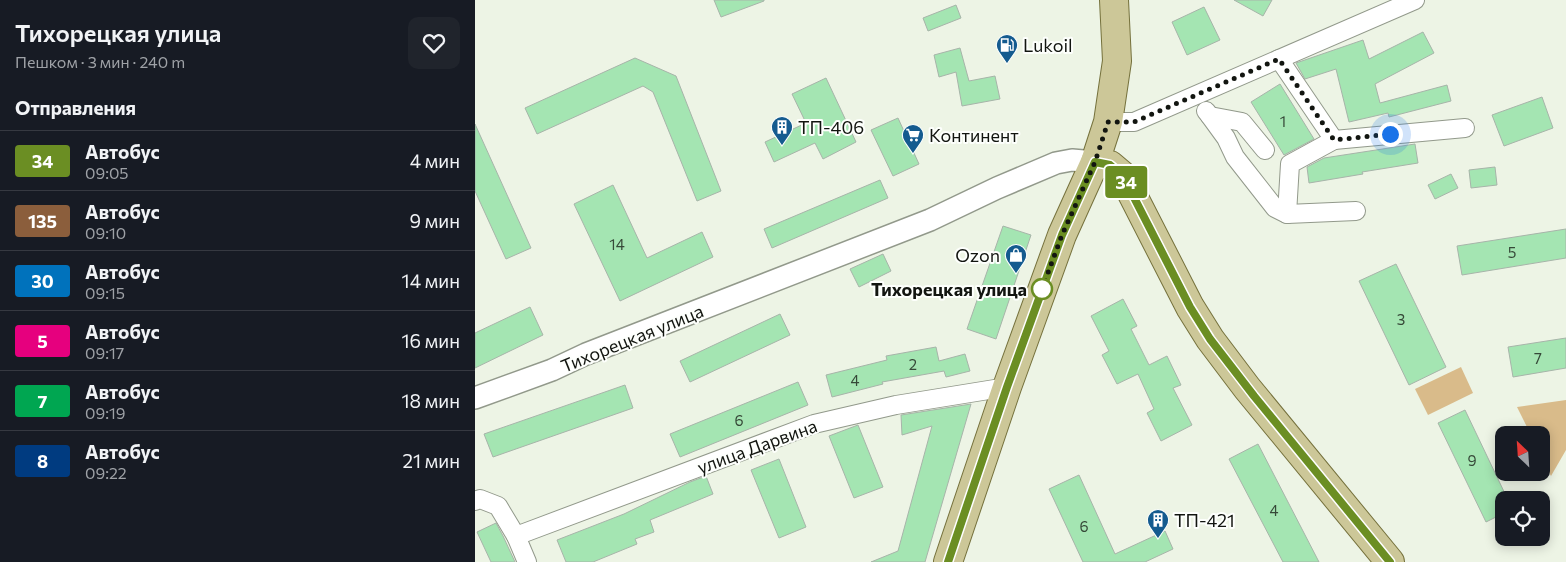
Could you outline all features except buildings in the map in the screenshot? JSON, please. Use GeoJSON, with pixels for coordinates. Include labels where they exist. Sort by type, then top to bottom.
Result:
{"type":"FeatureCollection","features":[{"type":"Feature","properties":{"kind":"main road"},"geometry":{"type":"LineString","coordinates":[[948,562],[1007,387],[1062,235],[1095,162],[1108,122],[1117,61],[1114,0]]}},
{"type":"Feature","properties":{"kind":"main road"},"geometry":{"type":"LineString","coordinates":[[1095,162],[1110,165],[1123,176],[1190,307],[1210,339],[1260,404],[1390,562]]}},
{"type":"Feature","properties":{"kind":"street"},"geometry":{"type":"LineString","coordinates":[[1108,122],[1134,122],[1415,0]]}},
{"type":"Feature","properties":{"kind":"street"},"geometry":{"type":"LineString","coordinates":[[1279,59],[1334,140]]}},
{"type":"Feature","properties":{"kind":"street"},"geometry":{"type":"LineString","coordinates":[[1191,97],[1210,116],[1226,138],[1235,157],[1275,208],[1287,214],[1356,210]]}},
{"type":"Feature","properties":{"kind":"street"},"geometry":{"type":"LineString","coordinates":[[1210,116],[1242,122],[1265,150]]}},
{"type":"Feature","properties":{"kind":"street"},"geometry":{"type":"LineString","coordinates":[[1287,214],[1290,164],[1334,140],[1465,128]]}},
{"type":"Feature","properties":{"kind":"street","name":"Тихорецкая улица"},"geometry":{"type":"LineString","coordinates":[[475,398],[552,370],[586,354],[930,220],[997,188],[1056,163],[1073,160],[1095,162]]}},
{"type":"Feature","properties":{"kind":"street","name":"улица Дарвина"},"geometry":{"type":"LineString","coordinates":[[516,536],[815,424],[896,405],[1007,387]]}},
{"type":"Feature","properties":{"kind":"street"},"geometry":{"type":"LineString","coordinates":[[475,501],[480,499],[498,506],[516,536],[527,562]]}},
{"type":"Feature","properties":{"kind":"shaded area"},"geometry":{"type":"Polygon","coordinates":[[[1461,367],[1473,393],[1428,415],[1415,389],[1461,367]]]}},
{"type":"Feature","properties":{"kind":"shaded area"},"geometry":{"type":"Polygon","coordinates":[[[1566,400],[1566,450],[1551,476],[1550,426],[1526,426],[1517,407],[1566,400]]]}},
{"type":"Feature","properties":{"kind":"bus line","name":"34"},"geometry":{"type":"LineString","coordinates":[[948,562],[1007,387],[1062,235],[1095,162],[1110,165],[1123,176],[1190,307],[1210,339],[1254,396],[1390,562]]}},
{"type":"Feature","properties":{"kind":"place","name":"Lukoil"},"geometry":{"type":"Point","coordinates":[1007,64]}},
{"type":"Feature","properties":{"kind":"place","name":"ТП-406"},"geometry":{"type":"Point","coordinates":[782,146]}},
{"type":"Feature","properties":{"kind":"place","name":"Континент"},"geometry":{"type":"Point","coordinates":[913,154]}},
{"type":"Feature","properties":{"kind":"place","name":"Ozon"},"geometry":{"type":"Point","coordinates":[1016,274]}},
{"type":"Feature","properties":{"kind":"place","name":"Тихорецкая улица"},"geometry":{"type":"Point","coordinates":[1042,289]}},
{"type":"Feature","properties":{"kind":"place","name":"ТП-421"},"geometry":{"type":"Point","coordinates":[1158,539]}},
{"type":"Feature","properties":{"kind":"route"},"geometry":{"type":"LineString","coordinates":[[1042,289],[1062,235],[1095,162],[1108,122],[1120,124],[1134,122],[1279,59],[1334,140],[1390,134]]}}]}
